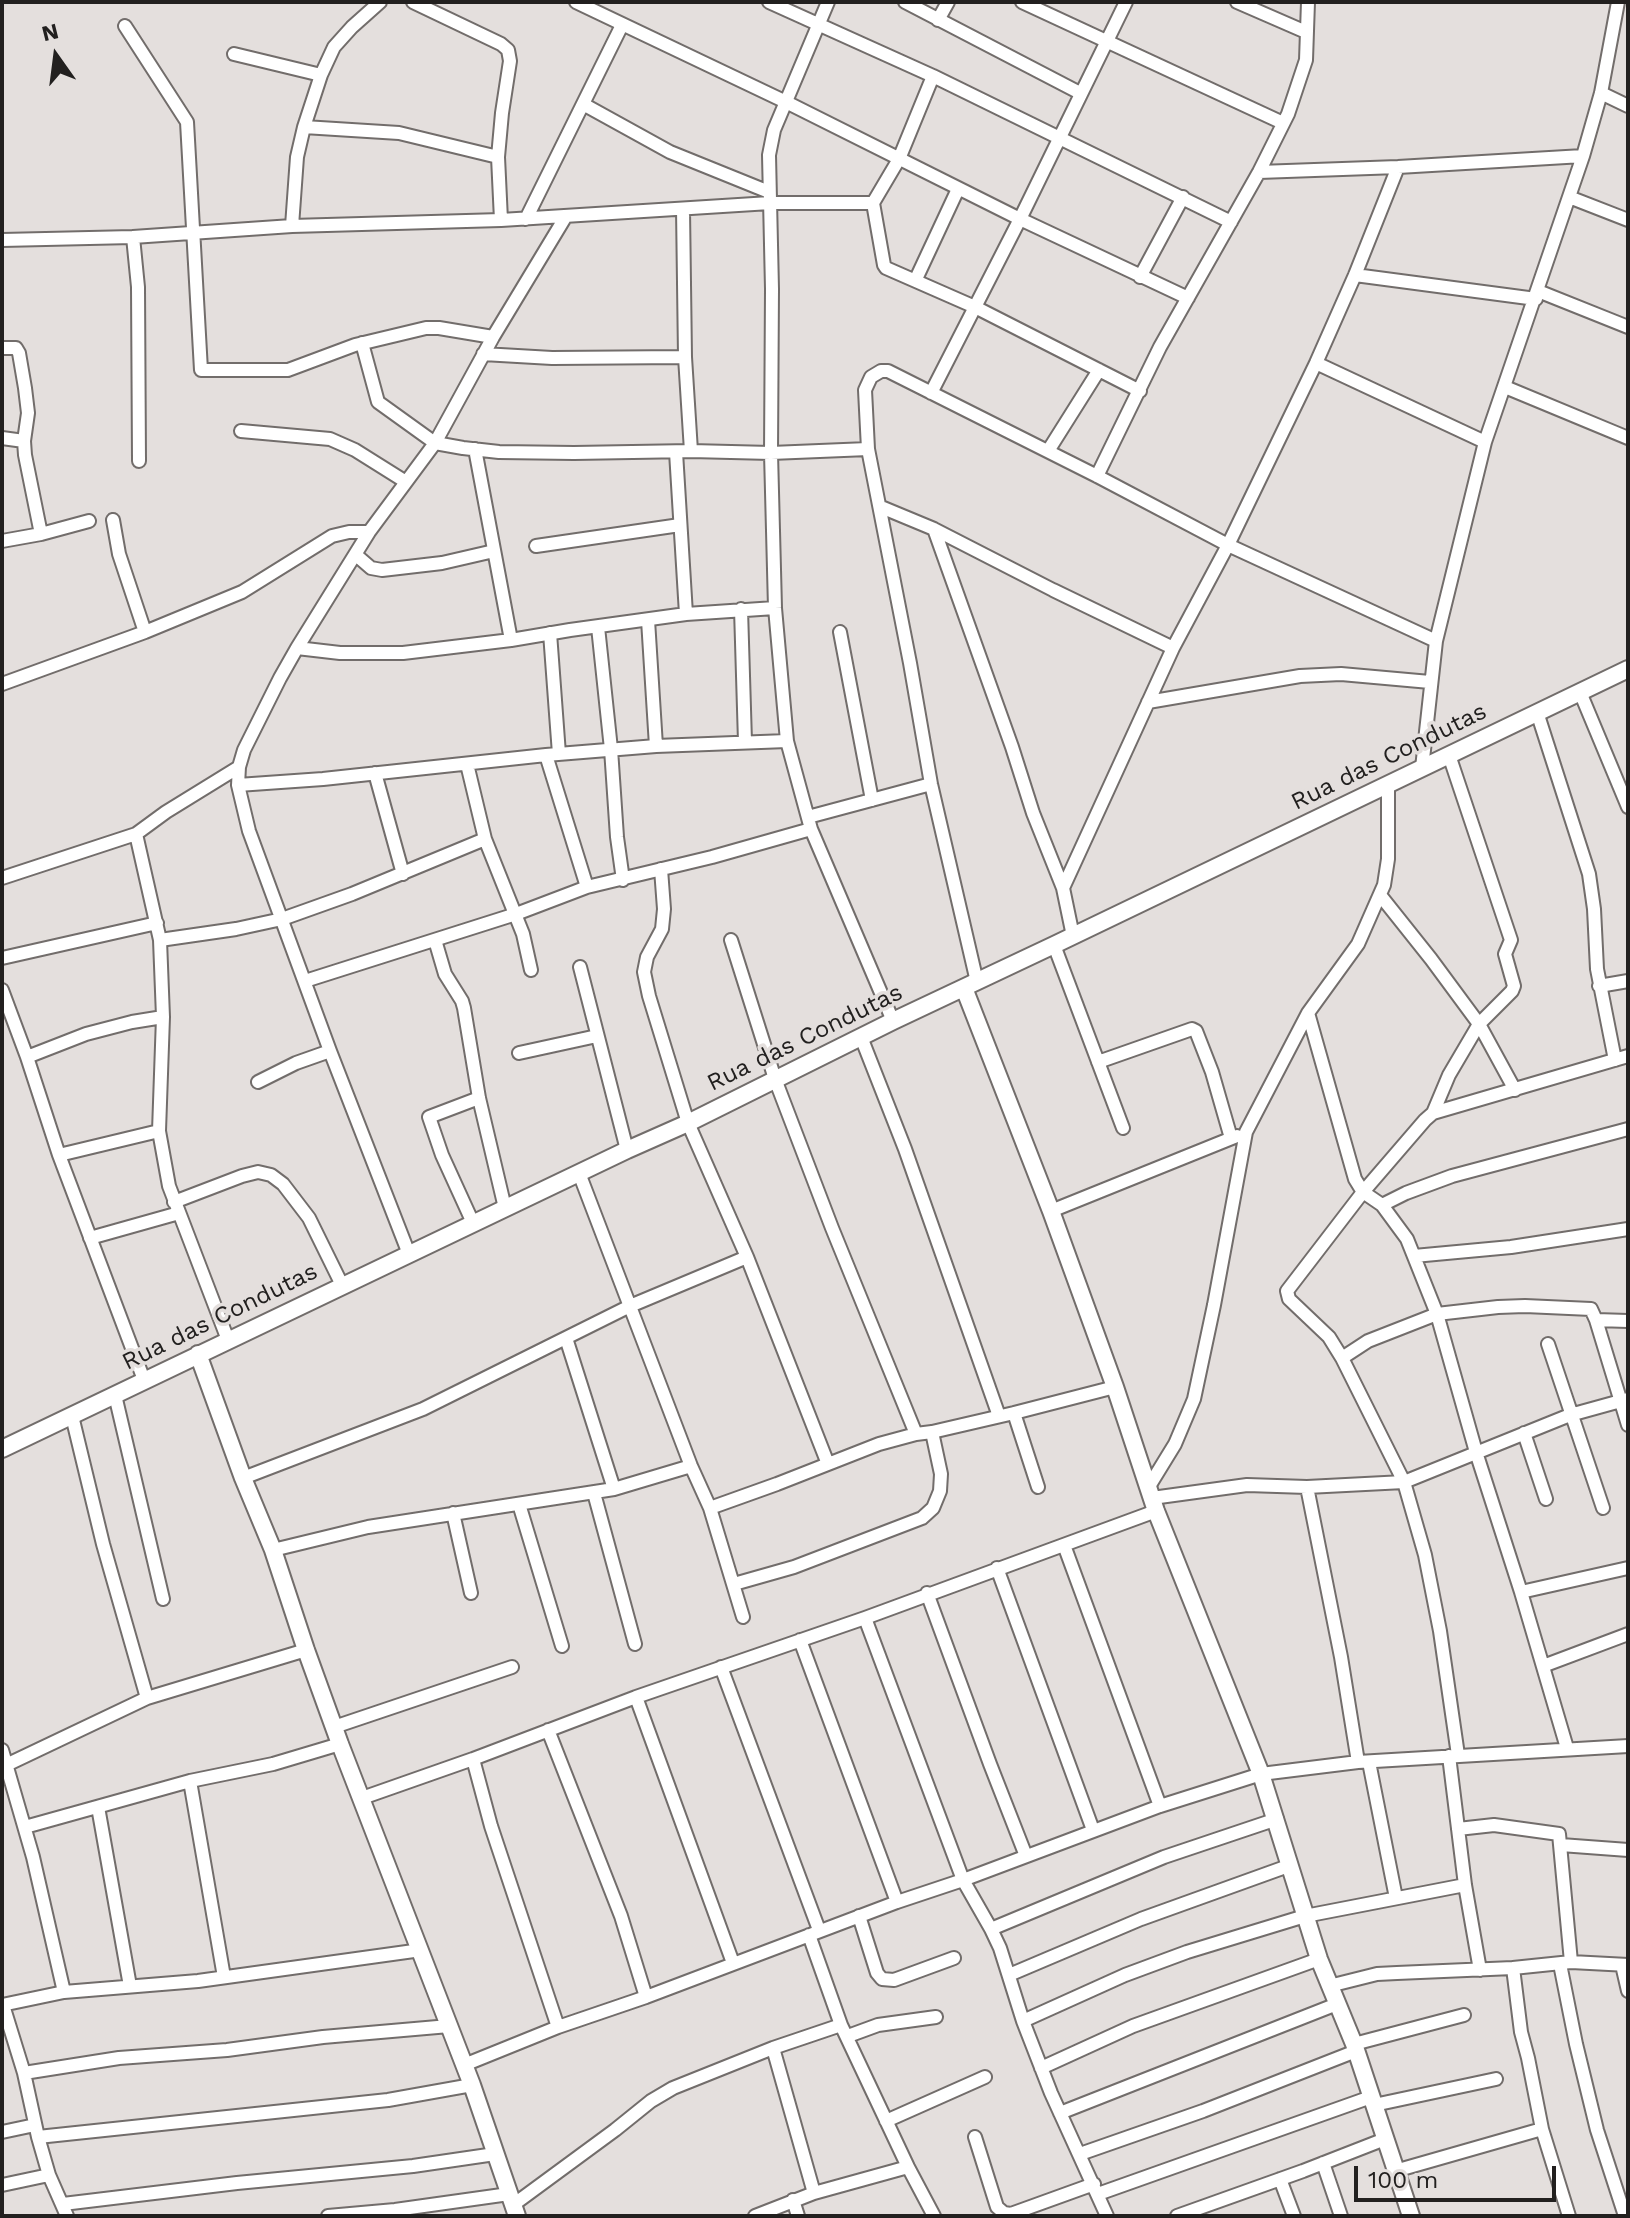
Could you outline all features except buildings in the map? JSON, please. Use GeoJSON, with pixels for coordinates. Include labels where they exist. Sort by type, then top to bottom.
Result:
{"type":"FeatureCollection","features":[{"type":"Feature","properties":{"kind":"street"},"geometry":{"type":"LineString","coordinates":[[292,226],[297,157],[321,75],[334,47],[380,2]]}},
{"type":"Feature","properties":{"kind":"street"},"geometry":{"type":"LineString","coordinates":[[413,2],[508,50],[510,61],[498,157],[501,220]]}},
{"type":"Feature","properties":{"kind":"street"},"geometry":{"type":"LineString","coordinates":[[576,2],[1188,298]]}},
{"type":"Feature","properties":{"kind":"street"},"geometry":{"type":"LineString","coordinates":[[769,2],[933,76],[1231,222]]}},
{"type":"Feature","properties":{"kind":"street"},"geometry":{"type":"LineString","coordinates":[[828,2],[774,130],[769,155],[775,608],[787,741],[809,823],[893,1021]]}},
{"type":"Feature","properties":{"kind":"street"},"geometry":{"type":"LineString","coordinates":[[905,2],[1080,93]]}},
{"type":"Feature","properties":{"kind":"street"},"geometry":{"type":"LineString","coordinates":[[938,20],[948,2]]}},
{"type":"Feature","properties":{"kind":"street"},"geometry":{"type":"LineString","coordinates":[[1022,2],[1283,123]]}},
{"type":"Feature","properties":{"kind":"street"},"geometry":{"type":"LineString","coordinates":[[931,393],[1126,2]]}},
{"type":"Feature","properties":{"kind":"street"},"geometry":{"type":"LineString","coordinates":[[1237,2],[1306,32]]}},
{"type":"Feature","properties":{"kind":"street"},"geometry":{"type":"LineString","coordinates":[[1097,476],[1160,347],[1259,172],[1283,123],[1306,60],[1308,2]]}},
{"type":"Feature","properties":{"kind":"street"},"geometry":{"type":"LineString","coordinates":[[1422,768],[1436,641],[1485,442],[1583,156],[1601,93],[1618,2]]}},
{"type":"Feature","properties":{"kind":"street"},"geometry":{"type":"LineString","coordinates":[[526,219],[622,25]]}},
{"type":"Feature","properties":{"kind":"street"},"geometry":{"type":"LineString","coordinates":[[125,26],[187,122],[201,370],[288,370],[362,343],[426,328],[493,337]]}},
{"type":"Feature","properties":{"kind":"street"},"geometry":{"type":"LineString","coordinates":[[234,54],[321,75]]}},
{"type":"Feature","properties":{"kind":"street"},"geometry":{"type":"LineString","coordinates":[[933,76],[899,159],[873,203],[885,267],[975,307],[1140,391]]}},
{"type":"Feature","properties":{"kind":"street"},"geometry":{"type":"LineString","coordinates":[[1601,93],[1628,106]]}},
{"type":"Feature","properties":{"kind":"street"},"geometry":{"type":"LineString","coordinates":[[583,104],[670,152],[770,198]]}},
{"type":"Feature","properties":{"kind":"street"},"geometry":{"type":"LineString","coordinates":[[304,127],[399,133],[498,157]]}},
{"type":"Feature","properties":{"kind":"street"},"geometry":{"type":"LineString","coordinates":[[1259,172],[1583,156]]}},
{"type":"Feature","properties":{"kind":"street"},"geometry":{"type":"LineString","coordinates":[[1063,888],[1173,648],[1228,545],[1316,363],[1398,167]]}},
{"type":"Feature","properties":{"kind":"street"},"geometry":{"type":"LineString","coordinates":[[916,279],[958,189]]}},
{"type":"Feature","properties":{"kind":"street"},"geometry":{"type":"LineString","coordinates":[[1140,277],[1183,197]]}},
{"type":"Feature","properties":{"kind":"street"},"geometry":{"type":"LineString","coordinates":[[1569,197],[1628,220]]}},
{"type":"Feature","properties":{"kind":"street"},"geometry":{"type":"LineString","coordinates":[[2,240],[526,219],[683,209],[770,198],[873,203]]}},
{"type":"Feature","properties":{"kind":"street"},"geometry":{"type":"LineString","coordinates":[[683,209],[685,357],[691,451]]}},
{"type":"Feature","properties":{"kind":"street"},"geometry":{"type":"LineString","coordinates":[[409,1254],[249,831],[238,785],[239,767],[244,750],[297,648],[369,532],[435,443],[483,354],[566,216]]}},
{"type":"Feature","properties":{"kind":"street"},"geometry":{"type":"LineString","coordinates":[[133,237],[138,287],[139,461]]}},
{"type":"Feature","properties":{"kind":"street"},"geometry":{"type":"LineString","coordinates":[[1355,275],[1537,295],[1628,327]]}},
{"type":"Feature","properties":{"kind":"street"},"geometry":{"type":"LineString","coordinates":[[362,343],[378,402],[435,443],[475,449],[574,453],[771,453],[868,449]]}},
{"type":"Feature","properties":{"kind":"street"},"geometry":{"type":"LineString","coordinates":[[2,348],[16,348],[19,353],[28,413],[24,441],[41,534]]}},
{"type":"Feature","properties":{"kind":"street"},"geometry":{"type":"LineString","coordinates":[[483,354],[552,358],[685,357]]}},
{"type":"Feature","properties":{"kind":"street"},"geometry":{"type":"LineString","coordinates":[[1316,363],[1485,442]]}},
{"type":"Feature","properties":{"kind":"street"},"geometry":{"type":"LineString","coordinates":[[1048,451],[1099,370]]}},
{"type":"Feature","properties":{"kind":"street"},"geometry":{"type":"LineString","coordinates":[[1411,2216],[1355,2048],[1319,1959],[1261,1774],[1152,1499],[971,985],[868,449],[865,390],[871,377],[888,371],[1228,545],[1436,641]]}},
{"type":"Feature","properties":{"kind":"street"},"geometry":{"type":"LineString","coordinates":[[1505,387],[1628,438]]}},
{"type":"Feature","properties":{"kind":"street"},"geometry":{"type":"LineString","coordinates":[[241,431],[330,439],[355,450],[406,482]]}},
{"type":"Feature","properties":{"kind":"street"},"geometry":{"type":"LineString","coordinates":[[2,438],[24,441]]}},
{"type":"Feature","properties":{"kind":"street"},"geometry":{"type":"LineString","coordinates":[[475,449],[511,640]]}},
{"type":"Feature","properties":{"kind":"street"},"geometry":{"type":"LineString","coordinates":[[676,452],[686,614]]}},
{"type":"Feature","properties":{"kind":"street"},"geometry":{"type":"LineString","coordinates":[[881,507],[934,529],[1173,648]]}},
{"type":"Feature","properties":{"kind":"street"},"geometry":{"type":"LineString","coordinates":[[113,520],[119,554],[145,632]]}},
{"type":"Feature","properties":{"kind":"street"},"geometry":{"type":"LineString","coordinates":[[2,541],[89,521]]}},
{"type":"Feature","properties":{"kind":"street"},"geometry":{"type":"LineString","coordinates":[[536,546],[680,525]]}},
{"type":"Feature","properties":{"kind":"street"},"geometry":{"type":"LineString","coordinates":[[934,529],[1033,813],[1063,888],[1073,936]]}},
{"type":"Feature","properties":{"kind":"street"},"geometry":{"type":"LineString","coordinates":[[2,684],[145,632],[242,592],[332,536],[369,532]]}},
{"type":"Feature","properties":{"kind":"street"},"geometry":{"type":"LineString","coordinates":[[356,555],[371,568],[382,570],[442,563],[494,551]]}},
{"type":"Feature","properties":{"kind":"street"},"geometry":{"type":"LineString","coordinates":[[297,648],[340,653],[403,653],[686,614],[775,608]]}},
{"type":"Feature","properties":{"kind":"street"},"geometry":{"type":"LineString","coordinates":[[741,609],[745,742]]}},
{"type":"Feature","properties":{"kind":"street"},"geometry":{"type":"LineString","coordinates":[[648,620],[656,746]]}},
{"type":"Feature","properties":{"kind":"street"},"geometry":{"type":"LineString","coordinates":[[598,627],[623,880]]}},
{"type":"Feature","properties":{"kind":"street"},"geometry":{"type":"LineString","coordinates":[[840,632],[872,800]]}},
{"type":"Feature","properties":{"kind":"street"},"geometry":{"type":"LineString","coordinates":[[550,633],[552,754],[587,887]]}},
{"type":"Feature","properties":{"kind":"street","name":"Rua das Condutas"},"geometry":{"type":"LineString","coordinates":[[2,1449],[688,1123],[893,1021],[1628,669]]}},
{"type":"Feature","properties":{"kind":"street"},"geometry":{"type":"LineString","coordinates":[[1148,702],[1300,676],[1341,674],[1430,682]]}},
{"type":"Feature","properties":{"kind":"street"},"geometry":{"type":"LineString","coordinates":[[1580,692],[1628,807]]}},
{"type":"Feature","properties":{"kind":"street"},"geometry":{"type":"LineString","coordinates":[[1480,1970],[1458,1829],[1454,1755],[1440,1631],[1425,1555],[1404,1482],[1342,1358],[1329,1337],[1289,1299],[1287,1291],[1363,1192],[1433,1113],[1621,1058],[1599,986],[1589,874],[1537,712]]}},
{"type":"Feature","properties":{"kind":"street"},"geometry":{"type":"LineString","coordinates":[[238,785],[611,749],[787,741]]}},
{"type":"Feature","properties":{"kind":"street"},"geometry":{"type":"LineString","coordinates":[[1433,1113],[1449,1075],[1479,1024],[1513,989],[1505,954],[1511,940],[1449,755]]}},
{"type":"Feature","properties":{"kind":"street"},"geometry":{"type":"LineString","coordinates":[[467,764],[485,839],[516,914],[531,970]]}},
{"type":"Feature","properties":{"kind":"street"},"geometry":{"type":"LineString","coordinates":[[2,878],[136,834],[239,767]]}},
{"type":"Feature","properties":{"kind":"street"},"geometry":{"type":"LineString","coordinates":[[375,773],[403,874]]}},
{"type":"Feature","properties":{"kind":"street"},"geometry":{"type":"LineString","coordinates":[[305,981],[516,914],[587,887],[661,869],[872,800],[931,784]]}},
{"type":"Feature","properties":{"kind":"street"},"geometry":{"type":"LineString","coordinates":[[1152,1499],[1194,1399],[1246,1132],[1308,1013],[1358,944],[1384,885],[1388,859],[1388,784]]}},
{"type":"Feature","properties":{"kind":"street"},"geometry":{"type":"LineString","coordinates":[[136,834],[160,940],[163,1017],[159,1131],[176,1208],[228,1340]]}},
{"type":"Feature","properties":{"kind":"street"},"geometry":{"type":"LineString","coordinates":[[160,940],[282,919],[403,874],[485,839]]}},
{"type":"Feature","properties":{"kind":"street"},"geometry":{"type":"LineString","coordinates":[[661,869],[662,929],[647,957],[644,972],[664,1046],[688,1123],[747,1257],[828,1464]]}},
{"type":"Feature","properties":{"kind":"street"},"geometry":{"type":"LineString","coordinates":[[1380,895],[1479,1024],[1515,1090]]}},
{"type":"Feature","properties":{"kind":"street"},"geometry":{"type":"LineString","coordinates":[[2,958],[157,923]]}},
{"type":"Feature","properties":{"kind":"street"},"geometry":{"type":"LineString","coordinates":[[435,940],[445,974],[464,1008],[479,1098],[505,1208]]}},
{"type":"Feature","properties":{"kind":"street"},"geometry":{"type":"LineString","coordinates":[[731,940],[775,1079],[916,1434]]}},
{"type":"Feature","properties":{"kind":"street"},"geometry":{"type":"LineString","coordinates":[[1054,945],[1123,1128]]}},
{"type":"Feature","properties":{"kind":"street"},"geometry":{"type":"LineString","coordinates":[[580,967],[627,1150]]}},
{"type":"Feature","properties":{"kind":"street"},"geometry":{"type":"LineString","coordinates":[[1599,986],[1628,981]]}},
{"type":"Feature","properties":{"kind":"street"},"geometry":{"type":"LineString","coordinates":[[2,990],[59,1155],[144,1380]]}},
{"type":"Feature","properties":{"kind":"street"},"geometry":{"type":"LineString","coordinates":[[1308,1013],[1355,1179],[1363,1192],[1382,1205],[1398,1224],[1437,1314],[1567,1748]]}},
{"type":"Feature","properties":{"kind":"street"},"geometry":{"type":"LineString","coordinates":[[27,1057],[86,1034],[163,1017]]}},
{"type":"Feature","properties":{"kind":"street"},"geometry":{"type":"LineString","coordinates":[[1098,1062],[1192,1029],[1196,1031],[1212,1072],[1231,1138]]}},
{"type":"Feature","properties":{"kind":"street"},"geometry":{"type":"LineString","coordinates":[[519,1053],[597,1036]]}},
{"type":"Feature","properties":{"kind":"street"},"geometry":{"type":"LineString","coordinates":[[861,1037],[905,1149],[999,1416]]}},
{"type":"Feature","properties":{"kind":"street"},"geometry":{"type":"LineString","coordinates":[[258,1082],[296,1063],[330,1051]]}},
{"type":"Feature","properties":{"kind":"street"},"geometry":{"type":"LineString","coordinates":[[473,1223],[442,1155],[429,1117],[479,1098]]}},
{"type":"Feature","properties":{"kind":"street"},"geometry":{"type":"LineString","coordinates":[[1382,1205],[1452,1176],[1628,1129]]}},
{"type":"Feature","properties":{"kind":"street"},"geometry":{"type":"LineString","coordinates":[[59,1155],[159,1131]]}},
{"type":"Feature","properties":{"kind":"street"},"geometry":{"type":"LineString","coordinates":[[1051,1211],[1246,1132]]}},
{"type":"Feature","properties":{"kind":"street"},"geometry":{"type":"LineString","coordinates":[[90,1238],[176,1208],[242,1176],[258,1172],[271,1175],[283,1184],[309,1218],[342,1285]]}},
{"type":"Feature","properties":{"kind":"street"},"geometry":{"type":"LineString","coordinates":[[579,1173],[710,1508],[743,1617]]}},
{"type":"Feature","properties":{"kind":"street"},"geometry":{"type":"LineString","coordinates":[[1414,1256],[1511,1247],[1628,1229]]}},
{"type":"Feature","properties":{"kind":"street"},"geometry":{"type":"LineString","coordinates":[[243,1478],[423,1409],[630,1306],[747,1257]]}},
{"type":"Feature","properties":{"kind":"street"},"geometry":{"type":"LineString","coordinates":[[1342,1358],[1368,1341],[1437,1314],[1525,1306],[1591,1309],[1624,1400],[1628,1425]]}},
{"type":"Feature","properties":{"kind":"street"},"geometry":{"type":"LineString","coordinates":[[1596,1320],[1628,1321]]}},
{"type":"Feature","properties":{"kind":"street"},"geometry":{"type":"LineString","coordinates":[[566,1338],[614,1489]]}},
{"type":"Feature","properties":{"kind":"street"},"geometry":{"type":"LineString","coordinates":[[1548,1344],[1603,1508]]}},
{"type":"Feature","properties":{"kind":"street"},"geometry":{"type":"LineString","coordinates":[[198,1354],[273,1550],[340,1744],[472,2085],[513,2205]]}},
{"type":"Feature","properties":{"kind":"street"},"geometry":{"type":"LineString","coordinates":[[710,1508],[879,1444],[1115,1387]]}},
{"type":"Feature","properties":{"kind":"street"},"geometry":{"type":"LineString","coordinates":[[115,1395],[163,1599]]}},
{"type":"Feature","properties":{"kind":"street"},"geometry":{"type":"LineString","coordinates":[[362,1798],[1064,1545],[1152,1499],[1247,1485],[1307,1487],[1404,1482],[1570,1415],[1624,1400]]}},
{"type":"Feature","properties":{"kind":"street"},"geometry":{"type":"LineString","coordinates":[[1014,1413],[1038,1487]]}},
{"type":"Feature","properties":{"kind":"street"},"geometry":{"type":"LineString","coordinates":[[72,1416],[110,1572],[147,1698]]}},
{"type":"Feature","properties":{"kind":"street"},"geometry":{"type":"LineString","coordinates":[[734,1584],[794,1567],[922,1518],[933,1508],[940,1491],[941,1474],[932,1432]]}},
{"type":"Feature","properties":{"kind":"street"},"geometry":{"type":"LineString","coordinates":[[1524,1433],[1546,1499]]}},
{"type":"Feature","properties":{"kind":"street"},"geometry":{"type":"LineString","coordinates":[[273,1550],[368,1527],[614,1489],[691,1466]]}},
{"type":"Feature","properties":{"kind":"street"},"geometry":{"type":"LineString","coordinates":[[1307,1487],[1363,1762],[1396,1898]]}},
{"type":"Feature","properties":{"kind":"street"},"geometry":{"type":"LineString","coordinates":[[594,1493],[635,1644]]}},
{"type":"Feature","properties":{"kind":"street"},"geometry":{"type":"LineString","coordinates":[[519,1504],[562,1646]]}},
{"type":"Feature","properties":{"kind":"street"},"geometry":{"type":"LineString","coordinates":[[453,1513],[471,1593]]}},
{"type":"Feature","properties":{"kind":"street"},"geometry":{"type":"LineString","coordinates":[[1064,1545],[1160,1806]]}},
{"type":"Feature","properties":{"kind":"street"},"geometry":{"type":"LineString","coordinates":[[997,1568],[1093,1830]]}},
{"type":"Feature","properties":{"kind":"street"},"geometry":{"type":"LineString","coordinates":[[1521,1592],[1628,1568]]}},
{"type":"Feature","properties":{"kind":"street"},"geometry":{"type":"LineString","coordinates":[[927,1593],[1026,1856]]}},
{"type":"Feature","properties":{"kind":"street"},"geometry":{"type":"LineString","coordinates":[[865,1618],[963,1880],[991,1929],[1041,2068],[1107,2216]]}},
{"type":"Feature","properties":{"kind":"street"},"geometry":{"type":"LineString","coordinates":[[1543,1666],[1628,1634]]}},
{"type":"Feature","properties":{"kind":"street"},"geometry":{"type":"LineString","coordinates":[[800,1640],[897,1902]]}},
{"type":"Feature","properties":{"kind":"street"},"geometry":{"type":"LineString","coordinates":[[4,1766],[147,1698],[306,1650]]}},
{"type":"Feature","properties":{"kind":"street"},"geometry":{"type":"LineString","coordinates":[[334,1727],[512,1667]]}},
{"type":"Feature","properties":{"kind":"street"},"geometry":{"type":"LineString","coordinates":[[721,1667],[845,2030],[934,2216]]}},
{"type":"Feature","properties":{"kind":"street"},"geometry":{"type":"LineString","coordinates":[[636,1697],[733,1963]]}},
{"type":"Feature","properties":{"kind":"street"},"geometry":{"type":"LineString","coordinates":[[548,1730],[621,1916],[646,1997]]}},
{"type":"Feature","properties":{"kind":"street"},"geometry":{"type":"LineString","coordinates":[[25,1827],[190,1781],[273,1764],[340,1744]]}},
{"type":"Feature","properties":{"kind":"street"},"geometry":{"type":"LineString","coordinates":[[464,2065],[558,2027],[1093,1830],[1261,1774],[1454,1755],[1628,1746]]}},
{"type":"Feature","properties":{"kind":"street"},"geometry":{"type":"LineString","coordinates":[[2,1750],[4,1766],[25,1827],[64,1992]]}},
{"type":"Feature","properties":{"kind":"street"},"geometry":{"type":"LineString","coordinates":[[473,1759],[491,1826],[558,2027]]}},
{"type":"Feature","properties":{"kind":"street"},"geometry":{"type":"LineString","coordinates":[[190,1781],[224,1977]]}},
{"type":"Feature","properties":{"kind":"street"},"geometry":{"type":"LineString","coordinates":[[98,1807],[130,1986]]}},
{"type":"Feature","properties":{"kind":"street"},"geometry":{"type":"LineString","coordinates":[[991,1929],[1164,1857],[1277,1819]]}},
{"type":"Feature","properties":{"kind":"street"},"geometry":{"type":"LineString","coordinates":[[1458,1829],[1494,1825],[1559,1834],[1566,1963],[1576,2044],[1597,2130],[1625,2216]]}},
{"type":"Feature","properties":{"kind":"street"},"geometry":{"type":"LineString","coordinates":[[1561,1845],[1628,1850]]}},
{"type":"Feature","properties":{"kind":"street"},"geometry":{"type":"LineString","coordinates":[[1009,1975],[1141,1919],[1291,1865]]}},
{"type":"Feature","properties":{"kind":"street"},"geometry":{"type":"LineString","coordinates":[[1023,2021],[1125,1975],[1187,1952],[1305,1916],[1465,1885]]}},
{"type":"Feature","properties":{"kind":"street"},"geometry":{"type":"LineString","coordinates":[[859,1916],[877,1973],[882,1979],[894,1980],[954,1958]]}},
{"type":"Feature","properties":{"kind":"street"},"geometry":{"type":"LineString","coordinates":[[421,1950],[198,1981],[64,1992],[3,2005],[24,2073],[49,2175],[65,2210],[222,2185],[413,2166],[495,2154]]}},
{"type":"Feature","properties":{"kind":"street"},"geometry":{"type":"LineString","coordinates":[[1041,2068],[1133,2026],[1319,1959]]}},
{"type":"Feature","properties":{"kind":"street"},"geometry":{"type":"LineString","coordinates":[[1329,1986],[1377,1974],[1566,1963],[1625,1965],[1628,1991]]}},
{"type":"Feature","properties":{"kind":"street"},"geometry":{"type":"LineString","coordinates":[[1513,1968],[1521,2032],[1542,2129],[1569,2216]]}},
{"type":"Feature","properties":{"kind":"street"},"geometry":{"type":"LineString","coordinates":[[1060,2113],[1337,2004]]}},
{"type":"Feature","properties":{"kind":"street"},"geometry":{"type":"LineString","coordinates":[[1080,2154],[1203,2111],[1355,2048],[1464,2015]]}},
{"type":"Feature","properties":{"kind":"street"},"geometry":{"type":"LineString","coordinates":[[328,2216],[513,2205],[651,2101],[673,2088],[773,2048],[845,2030],[936,2017]]}},
{"type":"Feature","properties":{"kind":"street"},"geometry":{"type":"LineString","coordinates":[[24,2073],[119,2058],[227,2050],[323,2037],[449,2026]]}},
{"type":"Feature","properties":{"kind":"street"},"geometry":{"type":"LineString","coordinates":[[773,2048],[814,2193]]}},
{"type":"Feature","properties":{"kind":"street"},"geometry":{"type":"LineString","coordinates":[[886,2121],[985,2077]]}},
{"type":"Feature","properties":{"kind":"street"},"geometry":{"type":"LineString","coordinates":[[975,2137],[997,2207],[1011,2214],[1373,2101],[1496,2079]]}},
{"type":"Feature","properties":{"kind":"street"},"geometry":{"type":"LineString","coordinates":[[2,2132],[344,2105],[472,2085]]}},
{"type":"Feature","properties":{"kind":"street"},"geometry":{"type":"LineString","coordinates":[[1395,2171],[1542,2129]]}},
{"type":"Feature","properties":{"kind":"street"},"geometry":{"type":"LineString","coordinates":[[1177,2216],[1211,2210],[1280,2179],[1385,2139]]}},
{"type":"Feature","properties":{"kind":"street"},"geometry":{"type":"LineString","coordinates":[[1323,2163],[1341,2216]]}},
{"type":"Feature","properties":{"kind":"street"},"geometry":{"type":"LineString","coordinates":[[755,2216],[814,2193],[908,2167]]}},
{"type":"Feature","properties":{"kind":"street"},"geometry":{"type":"LineString","coordinates":[[2,2185],[49,2175]]}},
{"type":"Feature","properties":{"kind":"street"},"geometry":{"type":"LineString","coordinates":[[1280,2179],[1294,2216]]}},
{"type":"Feature","properties":{"kind":"street"},"geometry":{"type":"LineString","coordinates":[[793,2200],[798,2216]]}}]}
